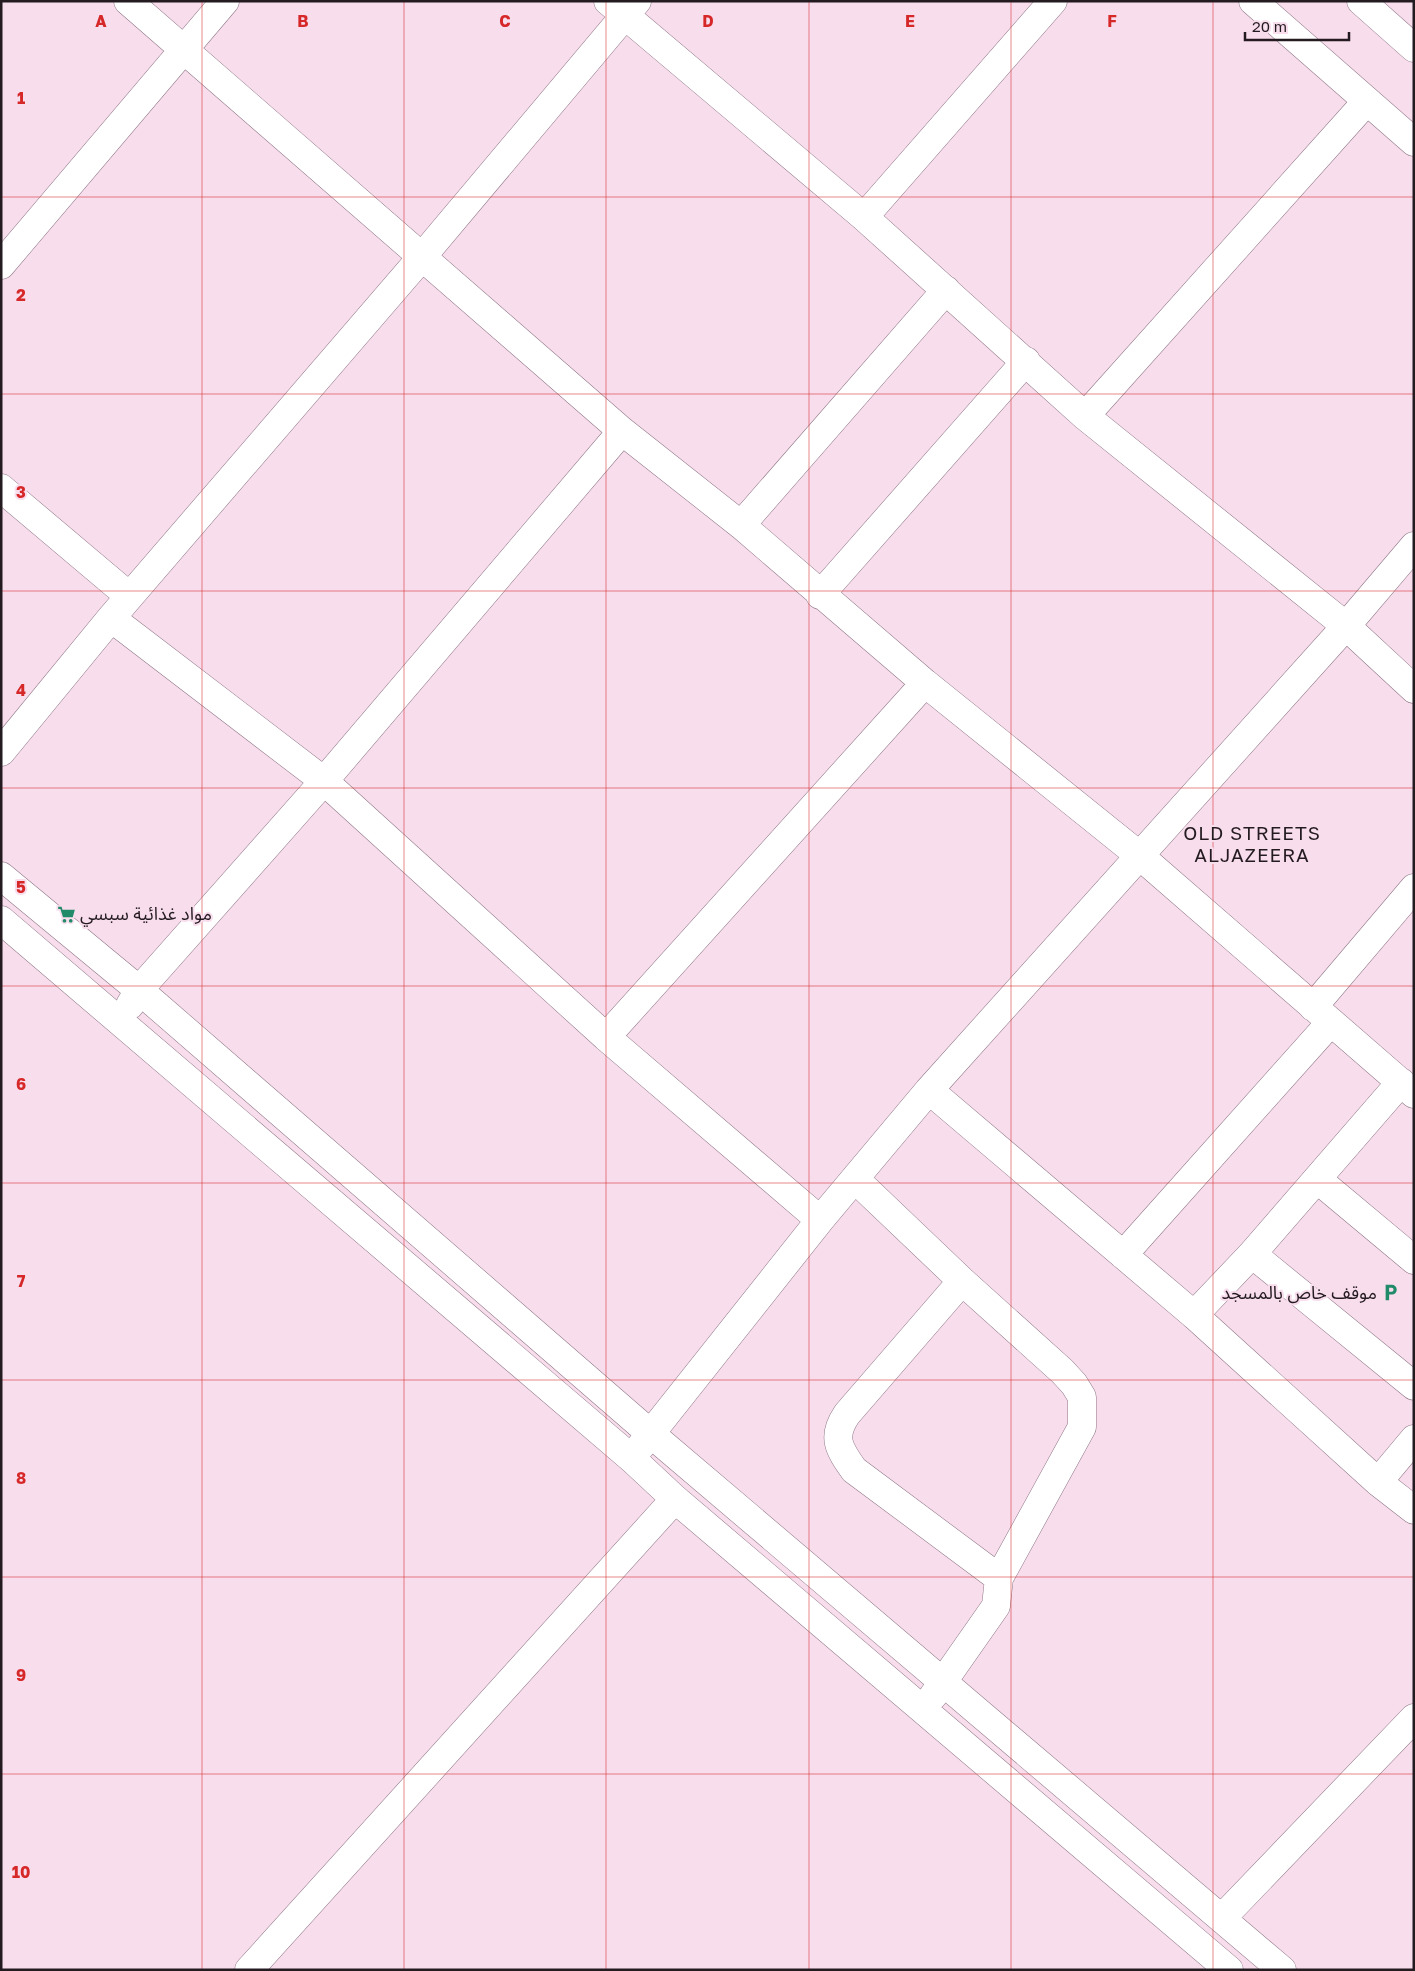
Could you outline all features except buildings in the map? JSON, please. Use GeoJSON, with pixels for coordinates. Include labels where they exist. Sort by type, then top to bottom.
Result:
{"type":"FeatureCollection","features":[{"type":"Feature","properties":{"kind":"street"},"geometry":{"type":"LineString","coordinates":[[128,1],[622,431],[741,525],[820,595],[925,683],[1140,856],[1407,1088],[1317,1179],[1252,1254],[1194,1315]]}},
{"type":"Feature","properties":{"kind":"street"},"geometry":{"type":"LineString","coordinates":[[1,265],[225,1]]}},
{"type":"Feature","properties":{"kind":"street"},"geometry":{"type":"LineString","coordinates":[[864,217],[1053,1]]}},
{"type":"Feature","properties":{"kind":"street"},"geometry":{"type":"LineString","coordinates":[[1253,1],[1414,142]]}},
{"type":"Feature","properties":{"kind":"street"},"geometry":{"type":"LineString","coordinates":[[1361,1],[1414,48]]}},
{"type":"Feature","properties":{"kind":"street"},"geometry":{"type":"LineString","coordinates":[[1,752],[129,596],[421,258],[623,5],[864,217],[1085,416],[1346,626],[1414,688]]}},
{"type":"Feature","properties":{"kind":"street"},"geometry":{"type":"LineString","coordinates":[[1085,416],[1367,101]]}},
{"type":"Feature","properties":{"kind":"street"},"geometry":{"type":"LineString","coordinates":[[741,525],[946,290]]}},
{"type":"Feature","properties":{"kind":"street"},"geometry":{"type":"LineString","coordinates":[[820,595],[1026,362]]}},
{"type":"Feature","properties":{"kind":"street"},"geometry":{"type":"LineString","coordinates":[[121,1022],[139,990],[324,781],[622,431]]}},
{"type":"Feature","properties":{"kind":"street"},"geometry":{"type":"LineString","coordinates":[[1,488],[129,596]]}},
{"type":"Feature","properties":{"kind":"street"},"geometry":{"type":"LineString","coordinates":[[631,1458],[820,1220],[929,1090],[1346,626],[1414,546]]}},
{"type":"Feature","properties":{"kind":"street"},"geometry":{"type":"LineString","coordinates":[[111,618],[324,781],[606,1037],[820,1220]]}},
{"type":"Feature","properties":{"kind":"street"},"geometry":{"type":"LineString","coordinates":[[606,1037],[925,683]]}},
{"type":"Feature","properties":{"kind":"street"},"geometry":{"type":"LineString","coordinates":[[1,876],[139,990],[651,1434],[1282,1970]]}},
{"type":"Feature","properties":{"kind":"street"},"geometry":{"type":"LineString","coordinates":[[1123,1255],[1322,1014],[1414,888]]}},
{"type":"Feature","properties":{"kind":"street"},"geometry":{"type":"LineString","coordinates":[[1,920],[1229,1970]]}},
{"type":"Feature","properties":{"kind":"street"},"geometry":{"type":"LineString","coordinates":[[929,1090],[1194,1315],[1378,1482],[1414,1510]]}},
{"type":"Feature","properties":{"kind":"street"},"geometry":{"type":"LineString","coordinates":[[855,1179],[962,1281],[1062,1371],[1074,1384],[1082,1398],[1082,1427],[999,1578],[996,1606],[944,1683],[922,1708]]}},
{"type":"Feature","properties":{"kind":"street"},"geometry":{"type":"LineString","coordinates":[[1317,1179],[1414,1260]]}},
{"type":"Feature","properties":{"kind":"street"},"geometry":{"type":"LineString","coordinates":[[1252,1254],[1414,1386]]}},
{"type":"Feature","properties":{"kind":"street"},"geometry":{"type":"LineString","coordinates":[[962,1281],[846,1414],[839,1425],[837,1439],[842,1454],[854,1470],[999,1578]]}},
{"type":"Feature","properties":{"kind":"street"},"geometry":{"type":"LineString","coordinates":[[1378,1482],[1414,1439]]}},
{"type":"Feature","properties":{"kind":"street"},"geometry":{"type":"LineString","coordinates":[[249,1970],[676,1499]]}},
{"type":"Feature","properties":{"kind":"street"},"geometry":{"type":"LineString","coordinates":[[1222,1918],[1414,1718]]}},
{"type":"Feature","properties":{"kind":"place","name":"مواد غذائية سبسي"},"geometry":{"type":"Point","coordinates":[66,914]}},
{"type":"Feature","properties":{"kind":"place","name":"موقف خاص بالمسجد"},"geometry":{"type":"Point","coordinates":[1391,1293]}},
{"type":"Feature","properties":{"kind":"district","name":"OLD STREETS ALJAZEERA"},"geometry":{"type":"Point","coordinates":[1252,844]}}]}
